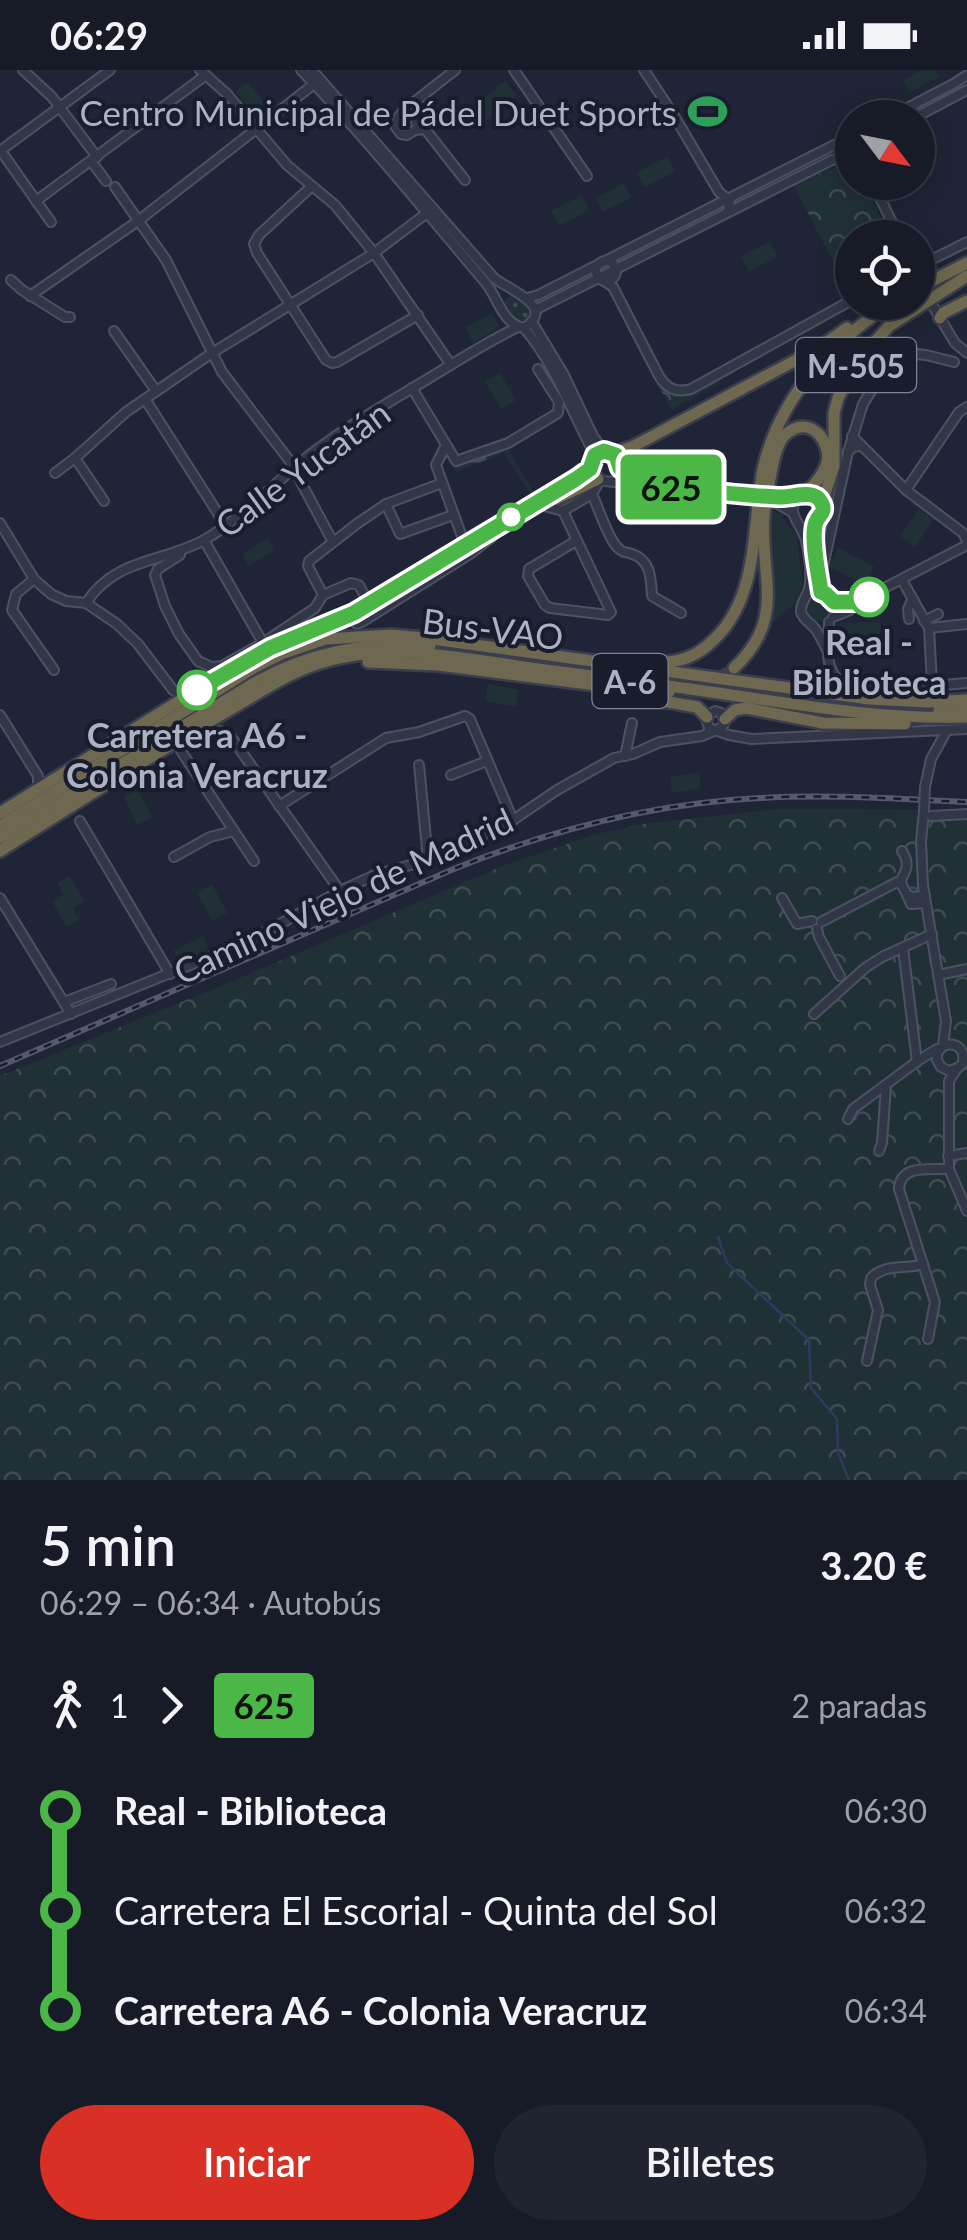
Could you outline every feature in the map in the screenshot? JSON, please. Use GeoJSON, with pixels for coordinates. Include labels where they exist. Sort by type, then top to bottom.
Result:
{"type":"FeatureCollection","features":[{"type":"Feature","properties":{"kind":"highway"},"geometry":{"type":"LineString","coordinates":[[935,270],[967,263]]}},
{"type":"Feature","properties":{"kind":"highway","name":"M-505"},"geometry":{"type":"LineString","coordinates":[[935,291],[967,276]]}},
{"type":"Feature","properties":{"kind":"highway","name":"M-505"},"geometry":{"type":"LineString","coordinates":[[822,503],[834,466],[834,413],[859,360],[889,326],[967,276]]}},
{"type":"Feature","properties":{"kind":"highway","name":"M-505"},"geometry":{"type":"LineString","coordinates":[[938,309],[967,301]]}},
{"type":"Feature","properties":{"kind":"highway","name":"M-505"},"geometry":{"type":"LineString","coordinates":[[604,453],[632,446],[817,349],[863,320]]}},
{"type":"Feature","properties":{"kind":"highway"},"geometry":{"type":"LineString","coordinates":[[159,726],[264,655],[300,640],[340,632],[427,632],[667,662],[696,654],[718,636],[743,594],[764,465],[774,434],[810,374],[869,320]]}},
{"type":"Feature","properties":{"kind":"highway","name":"M-505"},"geometry":{"type":"LineString","coordinates":[[734,668],[760,637],[766,619],[766,482],[785,421],[799,398],[834,358],[885,320]]}},
{"type":"Feature","properties":{"kind":"highway"},"geometry":{"type":"LineString","coordinates":[[764,517],[776,452],[790,431],[808,428],[823,438],[828,447],[825,468],[801,495]]}},
{"type":"Feature","properties":{"kind":"highway"},"geometry":{"type":"LineString","coordinates":[[357,615],[369,604],[495,532],[599,477]]}},
{"type":"Feature","properties":{"kind":"highway"},"geometry":{"type":"LineString","coordinates":[[495,532],[599,477]]}},
{"type":"Feature","properties":{"kind":"highway"},"geometry":{"type":"LineString","coordinates":[[1,806],[270,648],[357,615],[462,551]]}},
{"type":"Feature","properties":{"kind":"highway","name":"A-6"},"geometry":{"type":"LineString","coordinates":[[3,832],[228,682],[281,654],[350,636],[390,635],[467,643],[868,699],[967,700]]}},
{"type":"Feature","properties":{"kind":"highway","name":"Bus-VAO"},"geometry":{"type":"LineString","coordinates":[[3,832],[274,672],[311,657],[354,647],[432,646],[966,718]]}},
{"type":"Feature","properties":{"kind":"highway","name":"A-6"},"geometry":{"type":"LineString","coordinates":[[0,851],[296,672],[354,655],[430,654],[824,710],[966,718]]}},
{"type":"Feature","properties":{"kind":"highway"},"geometry":{"type":"LineString","coordinates":[[296,672],[384,661],[669,692]]}},
{"type":"Feature","properties":{"kind":"highway"},"geometry":{"type":"LineString","coordinates":[[3,832],[274,666]]}},
{"type":"Feature","properties":{"kind":"highway"},"geometry":{"type":"LineString","coordinates":[[592,685],[697,707],[707,719]]}},
{"type":"Feature","properties":{"kind":"highway"},"geometry":{"type":"LineString","coordinates":[[721,726],[735,710],[746,708],[842,725],[919,724],[966,718]]}},
{"type":"Feature","properties":{"kind":"street"},"geometry":{"type":"LineString","coordinates":[[23,70],[60,107],[166,260],[222,372],[288,460],[332,542]]}},
{"type":"Feature","properties":{"kind":"street"},"geometry":{"type":"LineString","coordinates":[[51,222],[0,151],[110,70]]}},
{"type":"Feature","properties":{"kind":"street"},"geometry":{"type":"LineString","coordinates":[[301,70],[488,284],[510,321],[525,326],[604,453],[620,460],[618,475],[599,477]]}},
{"type":"Feature","properties":{"kind":"street"},"geometry":{"type":"LineString","coordinates":[[312,70],[494,278],[518,290],[535,310]]}},
{"type":"Feature","properties":{"kind":"street"},"geometry":{"type":"LineString","coordinates":[[422,97],[417,125],[407,135],[401,134],[396,126],[404,110],[455,70]]}},
{"type":"Feature","properties":{"kind":"street"},"geometry":{"type":"LineString","coordinates":[[514,70],[587,176]]}},
{"type":"Feature","properties":{"kind":"street"},"geometry":{"type":"LineString","coordinates":[[644,70],[719,192],[728,198],[728,211]]}},
{"type":"Feature","properties":{"kind":"street"},"geometry":{"type":"LineString","coordinates":[[36,200],[203,72],[227,94],[287,165],[335,204],[451,365]]}},
{"type":"Feature","properties":{"kind":"street"},"geometry":{"type":"LineString","coordinates":[[923,100],[967,75]]}},
{"type":"Feature","properties":{"kind":"street"},"geometry":{"type":"LineString","coordinates":[[30,296],[138,220],[314,84]]}},
{"type":"Feature","properties":{"kind":"street"},"geometry":{"type":"LineString","coordinates":[[935,107],[967,90]]}},
{"type":"Feature","properties":{"kind":"street"},"geometry":{"type":"LineString","coordinates":[[398,118],[406,114],[464,180]]}},
{"type":"Feature","properties":{"kind":"street"},"geometry":{"type":"LineString","coordinates":[[527,298],[835,144]]}},
{"type":"Feature","properties":{"kind":"street"},"geometry":{"type":"LineString","coordinates":[[525,326],[535,310],[835,160]]}},
{"type":"Feature","properties":{"kind":"street"},"geometry":{"type":"LineString","coordinates":[[312,186],[254,244],[326,360],[332,363],[418,315]]}},
{"type":"Feature","properties":{"kind":"street"},"geometry":{"type":"LineString","coordinates":[[719,192],[719,209],[728,211]]}},
{"type":"Feature","properties":{"kind":"street"},"geometry":{"type":"LineString","coordinates":[[54,473],[144,399],[374,253],[427,213]]}},
{"type":"Feature","properties":{"kind":"street"},"geometry":{"type":"LineString","coordinates":[[935,258],[967,242]]}},
{"type":"Feature","properties":{"kind":"street"},"geometry":{"type":"LineString","coordinates":[[602,262],[608,262],[615,272],[613,287]]}},
{"type":"Feature","properties":{"kind":"street"},"geometry":{"type":"LineString","coordinates":[[602,262],[597,268],[601,279],[613,287],[659,376],[670,388],[681,391],[835,309]]}},
{"type":"Feature","properties":{"kind":"street"},"geometry":{"type":"LineString","coordinates":[[11,280],[30,296],[70,317]]}},
{"type":"Feature","properties":{"kind":"street"},"geometry":{"type":"LineString","coordinates":[[499,304],[510,289]]}},
{"type":"Feature","properties":{"kind":"street"},"geometry":{"type":"LineString","coordinates":[[938,309],[967,351]]}},
{"type":"Feature","properties":{"kind":"street","name":"Calle Yucatán"},"geometry":{"type":"LineString","coordinates":[[86,603],[104,582],[133,564],[204,540],[343,430],[525,326]]}},
{"type":"Feature","properties":{"kind":"street"},"geometry":{"type":"LineString","coordinates":[[114,331],[156,391]]}},
{"type":"Feature","properties":{"kind":"street"},"geometry":{"type":"LineString","coordinates":[[820,580],[852,436],[864,404],[895,352],[954,362]]}},
{"type":"Feature","properties":{"kind":"street"},"geometry":{"type":"LineString","coordinates":[[412,388],[456,461],[508,442],[554,417],[560,407],[538,369]]}},
{"type":"Feature","properties":{"kind":"street"},"geometry":{"type":"LineString","coordinates":[[144,399],[226,526]]}},
{"type":"Feature","properties":{"kind":"street"},"geometry":{"type":"LineString","coordinates":[[906,490],[959,412],[967,407]]}},
{"type":"Feature","properties":{"kind":"street"},"geometry":{"type":"LineString","coordinates":[[808,596],[821,592],[834,602],[856,602],[935,563],[948,561],[967,546],[963,533],[906,490],[852,436]]}},
{"type":"Feature","properties":{"kind":"street"},"geometry":{"type":"LineString","coordinates":[[446,444],[436,465],[462,551]]}},
{"type":"Feature","properties":{"kind":"street"},"geometry":{"type":"LineString","coordinates":[[848,452],[861,446]]}},
{"type":"Feature","properties":{"kind":"street"},"geometry":{"type":"LineString","coordinates":[[544,506],[563,511],[592,494],[604,453]]}},
{"type":"Feature","properties":{"kind":"street"},"geometry":{"type":"LineString","coordinates":[[75,458],[104,501]]}},
{"type":"Feature","properties":{"kind":"street"},"geometry":{"type":"LineString","coordinates":[[620,468],[646,484]]}},
{"type":"Feature","properties":{"kind":"street"},"geometry":{"type":"LineString","coordinates":[[599,477],[738,494],[817,496],[823,511],[816,522],[815,538],[821,592]]}},
{"type":"Feature","properties":{"kind":"street"},"geometry":{"type":"LineString","coordinates":[[323,596],[308,566],[310,561],[386,504],[442,484]]}},
{"type":"Feature","properties":{"kind":"street"},"geometry":{"type":"LineString","coordinates":[[592,494],[616,546],[644,562],[651,575],[652,596],[681,614]]}},
{"type":"Feature","properties":{"kind":"street"},"geometry":{"type":"LineString","coordinates":[[738,494],[778,504],[792,512],[800,523],[806,538],[810,581],[802,612],[828,652],[833,674],[844,682],[878,686],[967,683]]}},
{"type":"Feature","properties":{"kind":"street"},"geometry":{"type":"LineString","coordinates":[[792,512],[792,504],[801,495]]}},
{"type":"Feature","properties":{"kind":"street"},"geometry":{"type":"LineString","coordinates":[[386,504],[400,534],[453,515]]}},
{"type":"Feature","properties":{"kind":"street"},"geometry":{"type":"LineString","coordinates":[[563,511],[608,614],[550,608],[528,576],[530,570],[576,541]]}},
{"type":"Feature","properties":{"kind":"street"},"geometry":{"type":"LineString","coordinates":[[0,522],[34,580],[66,601],[86,603],[138,644],[173,690],[174,700],[169,707]]}},
{"type":"Feature","properties":{"kind":"street"},"geometry":{"type":"LineString","coordinates":[[800,523],[816,522]]}},
{"type":"Feature","properties":{"kind":"street"},"geometry":{"type":"LineString","coordinates":[[357,615],[351,620],[358,624],[470,554],[495,532]]}},
{"type":"Feature","properties":{"kind":"street"},"geometry":{"type":"LineString","coordinates":[[204,540],[262,643]]}},
{"type":"Feature","properties":{"kind":"street"},"geometry":{"type":"LineString","coordinates":[[180,551],[180,556],[158,569],[155,576],[165,606],[192,655],[205,665],[222,666],[315,608],[323,596],[351,582],[356,583],[369,604]]}},
{"type":"Feature","properties":{"kind":"street"},"geometry":{"type":"LineString","coordinates":[[34,580],[16,594],[12,610],[54,670]]}},
{"type":"Feature","properties":{"kind":"street"},"geometry":{"type":"LineString","coordinates":[[902,580],[926,625],[932,684]]}},
{"type":"Feature","properties":{"kind":"street"},"geometry":{"type":"LineString","coordinates":[[812,625],[822,625],[868,597]]}},
{"type":"Feature","properties":{"kind":"street"},"geometry":{"type":"LineString","coordinates":[[909,620],[912,600]]}},
{"type":"Feature","properties":{"kind":"street"},"geometry":{"type":"LineString","coordinates":[[828,652],[834,602]]}},
{"type":"Feature","properties":{"kind":"street"},"geometry":{"type":"LineString","coordinates":[[926,625],[938,614]]}},
{"type":"Feature","properties":{"kind":"street"},"geometry":{"type":"LineString","coordinates":[[926,625],[967,624]]}},
{"type":"Feature","properties":{"kind":"street"},"geometry":{"type":"LineString","coordinates":[[173,690],[184,694],[202,687]]}},
{"type":"Feature","properties":{"kind":"street"},"geometry":{"type":"LineString","coordinates":[[721,726],[718,712],[712,712],[707,719],[710,728],[721,726],[737,736],[772,739],[947,730]]}},
{"type":"Feature","properties":{"kind":"street"},"geometry":{"type":"LineString","coordinates":[[0,715],[42,782]]}},
{"type":"Feature","properties":{"kind":"street"},"geometry":{"type":"LineString","coordinates":[[279,806],[386,738],[419,732],[463,716],[470,719],[512,820]]}},
{"type":"Feature","properties":{"kind":"street"},"geometry":{"type":"LineString","coordinates":[[966,718],[947,730],[931,759],[925,786],[928,814],[921,841],[925,899],[946,1021],[937,1056],[949,1081],[948,1169],[967,1211]]}},
{"type":"Feature","properties":{"kind":"street","name":"Camino Viejo de Madrid"},"geometry":{"type":"LineString","coordinates":[[680,738],[691,734],[707,719]]}},
{"type":"Feature","properties":{"kind":"street"},"geometry":{"type":"LineString","coordinates":[[625,756],[632,722]]}},
{"type":"Feature","properties":{"kind":"street","name":"Camino Viejo de Madrid"},"geometry":{"type":"LineString","coordinates":[[0,1042],[260,935],[376,876],[428,860],[512,820],[614,758],[660,742],[702,736],[721,726]]}},
{"type":"Feature","properties":{"kind":"street"},"geometry":{"type":"LineString","coordinates":[[213,733],[221,731],[231,737],[340,892]]}},
{"type":"Feature","properties":{"kind":"street"},"geometry":{"type":"LineString","coordinates":[[181,751],[254,861]]}},
{"type":"Feature","properties":{"kind":"street"},"geometry":{"type":"LineString","coordinates":[[451,775],[487,761]]}},
{"type":"Feature","properties":{"kind":"street"},"geometry":{"type":"LineString","coordinates":[[419,764],[428,860]]}},
{"type":"Feature","properties":{"kind":"street"},"geometry":{"type":"LineString","coordinates":[[928,814],[967,814]]}},
{"type":"Feature","properties":{"kind":"street"},"geometry":{"type":"LineString","coordinates":[[80,821],[170,974]]}},
{"type":"Feature","properties":{"kind":"street"},"geometry":{"type":"LineString","coordinates":[[174,856],[210,837],[234,831]]}},
{"type":"Feature","properties":{"kind":"street"},"geometry":{"type":"LineString","coordinates":[[782,898],[797,924],[817,924],[900,882],[908,862],[902,851]]}},
{"type":"Feature","properties":{"kind":"street"},"geometry":{"type":"LineString","coordinates":[[900,882],[907,894],[925,899]]}},
{"type":"Feature","properties":{"kind":"street"},"geometry":{"type":"LineString","coordinates":[[0,898],[71,1014]]}},
{"type":"Feature","properties":{"kind":"street"},"geometry":{"type":"LineString","coordinates":[[817,924],[819,938],[840,976]]}},
{"type":"Feature","properties":{"kind":"street"},"geometry":{"type":"LineString","coordinates":[[814,1014],[864,968],[932,934]]}},
{"type":"Feature","properties":{"kind":"street"},"geometry":{"type":"LineString","coordinates":[[904,948],[918,1061]]}},
{"type":"Feature","properties":{"kind":"street"},"geometry":{"type":"LineString","coordinates":[[938,974],[967,969]]}},
{"type":"Feature","properties":{"kind":"street"},"geometry":{"type":"LineString","coordinates":[[64,1002],[111,984]]}},
{"type":"Feature","properties":{"kind":"street"},"geometry":{"type":"LineString","coordinates":[[946,1021],[964,1055],[949,1081]]}},
{"type":"Feature","properties":{"kind":"street"},"geometry":{"type":"LineString","coordinates":[[848,1119],[853,1109],[918,1061],[942,1046],[961,1048]]}},
{"type":"Feature","properties":{"kind":"street"},"geometry":{"type":"LineString","coordinates":[[918,1061],[949,1071],[962,1064]]}},
{"type":"Feature","properties":{"kind":"street"},"geometry":{"type":"LineString","coordinates":[[878,1151],[882,1144],[886,1086]]}},
{"type":"Feature","properties":{"kind":"street"},"geometry":{"type":"LineString","coordinates":[[948,1156],[967,1153]]}},
{"type":"Feature","properties":{"kind":"street"},"geometry":{"type":"LineString","coordinates":[[928,1339],[934,1302],[899,1181],[908,1171],[948,1169]]}},
{"type":"Feature","properties":{"kind":"street"},"geometry":{"type":"LineString","coordinates":[[867,1361],[878,1310],[871,1278],[883,1268],[923,1264]]}},
{"type":"Feature","properties":{"kind":"green space"},"geometry":{"type":"Polygon","coordinates":[[[921,70],[935,70],[939,77],[910,92],[903,80],[921,70]]]}},
{"type":"Feature","properties":{"kind":"green space"},"geometry":{"type":"Polygon","coordinates":[[[505,81],[517,95],[487,121],[474,106],[505,81]]]}},
{"type":"Feature","properties":{"kind":"green space"},"geometry":{"type":"Polygon","coordinates":[[[248,82],[268,107],[256,117],[236,91],[248,82]]]}},
{"type":"Feature","properties":{"kind":"green space"},"geometry":{"type":"Polygon","coordinates":[[[668,156],[675,172],[644,187],[637,172],[668,156]]]}},
{"type":"Feature","properties":{"kind":"green space"},"geometry":{"type":"Polygon","coordinates":[[[835,167],[835,200],[872,200],[882,220],[835,220],[835,265],[794,186],[835,167]]]}},
{"type":"Feature","properties":{"kind":"green space"},"geometry":{"type":"Polygon","coordinates":[[[624,183],[632,197],[603,212],[595,198],[624,183]]]}},
{"type":"Feature","properties":{"kind":"green space"},"geometry":{"type":"Polygon","coordinates":[[[582,195],[589,210],[559,226],[551,211],[582,195]]]}},
{"type":"Feature","properties":{"kind":"green space"},"geometry":{"type":"Polygon","coordinates":[[[770,242],[778,257],[749,271],[741,256],[770,242]]]}},
{"type":"Feature","properties":{"kind":"green space"},"geometry":{"type":"Polygon","coordinates":[[[511,295],[526,306],[529,316],[525,321],[518,321],[506,308],[505,300],[511,295]]]}},
{"type":"Feature","properties":{"kind":"green space"},"geometry":{"type":"Polygon","coordinates":[[[492,313],[500,327],[473,343],[465,327],[492,313]]]}},
{"type":"Feature","properties":{"kind":"green space"},"geometry":{"type":"Polygon","coordinates":[[[500,373],[516,400],[501,410],[485,381],[500,373]]]}},
{"type":"Feature","properties":{"kind":"green space"},"geometry":{"type":"Polygon","coordinates":[[[719,380],[671,410],[657,383],[682,395],[719,380]]]}},
{"type":"Feature","properties":{"kind":"green space"},"geometry":{"type":"Polygon","coordinates":[[[506,445],[537,498],[533,498],[504,453],[456,472],[453,466],[506,445]]]}},
{"type":"Feature","properties":{"kind":"green space"},"geometry":{"type":"Polygon","coordinates":[[[769,509],[780,514],[797,537],[803,586],[795,604],[770,624],[774,602],[769,509]]]}},
{"type":"Feature","properties":{"kind":"green space"},"geometry":{"type":"Polygon","coordinates":[[[919,509],[934,519],[915,547],[900,536],[919,509]]]}},
{"type":"Feature","properties":{"kind":"green space"},"geometry":{"type":"Polygon","coordinates":[[[267,538],[275,550],[249,566],[242,554],[267,538]]]}},
{"type":"Feature","properties":{"kind":"green space"},"geometry":{"type":"Polygon","coordinates":[[[838,548],[874,566],[865,584],[828,567],[838,548]]]}},
{"type":"Feature","properties":{"kind":"green space"},"geometry":{"type":"Polygon","coordinates":[[[818,597],[830,609],[818,621],[806,609],[818,597]]]}},
{"type":"Feature","properties":{"kind":"green space"},"geometry":{"type":"Polygon","coordinates":[[[880,622],[881,643],[841,645],[840,623],[880,622]]]}},
{"type":"Feature","properties":{"kind":"green space"},"geometry":{"type":"Polygon","coordinates":[[[488,684],[519,690],[516,707],[485,701],[488,684]]]}},
{"type":"Feature","properties":{"kind":"green space"},"geometry":{"type":"Polygon","coordinates":[[[699,772],[701,788],[672,793],[670,777],[699,772]]]}},
{"type":"Feature","properties":{"kind":"green space"},"geometry":{"type":"Polygon","coordinates":[[[138,790],[152,817],[137,825],[124,796],[138,790]]]}},
{"type":"Feature","properties":{"kind":"green space"},"geometry":{"type":"Polygon","coordinates":[[[778,809],[967,810],[967,1480],[0,1480],[0,1076],[500,867],[593,835],[642,824],[778,809]]]}},
{"type":"Feature","properties":{"kind":"green space"},"geometry":{"type":"Polygon","coordinates":[[[69,876],[85,901],[73,909],[79,920],[67,927],[52,901],[64,894],[57,883],[69,876]]]}},
{"type":"Feature","properties":{"kind":"green space"},"geometry":{"type":"Polygon","coordinates":[[[212,884],[227,913],[212,921],[197,892],[212,884]]]}},
{"type":"Feature","properties":{"kind":"green space"},"geometry":{"type":"Polygon","coordinates":[[[203,936],[208,953],[181,964],[173,951],[203,936]]]}},
{"type":"Feature","properties":{"kind":"waterway"},"geometry":{"type":"LineString","coordinates":[[718,1237],[727,1263],[809,1340],[811,1388],[837,1419],[838,1453],[849,1480]]}},
{"type":"Feature","properties":{"kind":"tunnel"},"geometry":{"type":"LineString","coordinates":[[321,639],[359,617]]}},
{"type":"Feature","properties":{"kind":"tunnel"},"geometry":{"type":"LineString","coordinates":[[274,666],[301,651]]}},
{"type":"Feature","properties":{"kind":"tunnel"},"geometry":{"type":"LineString","coordinates":[[688,689],[734,668]]}},
{"type":"Feature","properties":{"kind":"railway"},"geometry":{"type":"LineString","coordinates":[[0,1066],[456,868],[568,830],[644,812],[760,798],[967,802]]}},
{"type":"Feature","properties":{"kind":"bus line","name":"625"},"geometry":{"type":"LineString","coordinates":[[197,690],[270,648],[354,613],[576,479],[590,469],[595,455],[604,451],[616,455],[620,468],[646,484],[760,496],[817,496],[823,507],[816,522],[815,538],[821,592],[834,602],[856,602],[869,597]]}},
{"type":"Feature","properties":{"kind":"place","name":"Centro Municipal de Pádel Duet Sports"},"geometry":{"type":"Point","coordinates":[707,112]}},
{"type":"Feature","properties":{"kind":"place","name":"Real - Biblioteca"},"geometry":{"type":"Point","coordinates":[869,597]}},
{"type":"Feature","properties":{"kind":"place","name":"Carretera A6 - Colonia Veracruz"},"geometry":{"type":"Point","coordinates":[197,690]}}]}
